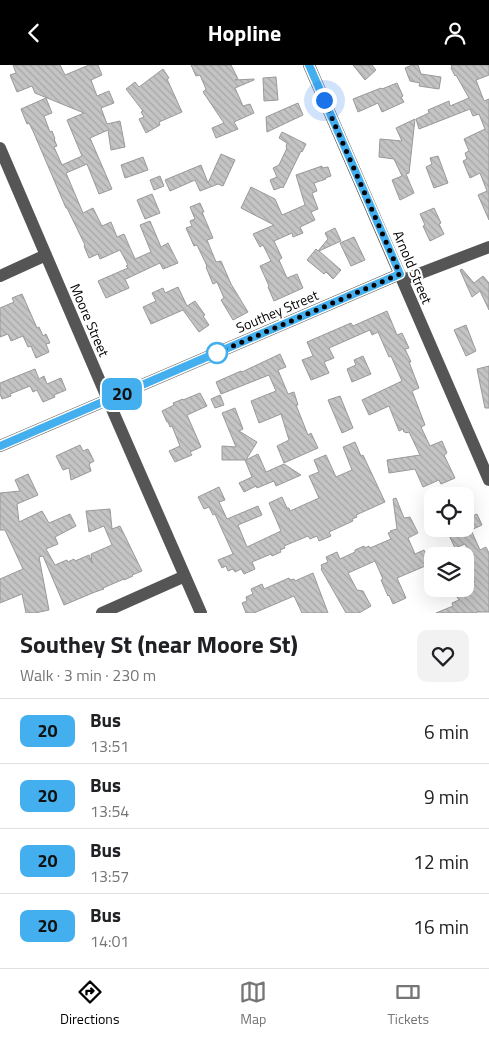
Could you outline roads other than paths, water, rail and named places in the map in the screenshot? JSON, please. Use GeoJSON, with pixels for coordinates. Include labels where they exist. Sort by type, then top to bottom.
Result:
{"type":"FeatureCollection","features":[{"type":"Feature","properties":{"kind":"street","name":"Arnold Street"},"geometry":{"type":"LineString","coordinates":[[310,65],[489,480]]}},
{"type":"Feature","properties":{"kind":"street","name":"Moore Street"},"geometry":{"type":"LineString","coordinates":[[0,148],[201,613]]}},
{"type":"Feature","properties":{"kind":"street","name":"Southey Street"},"geometry":{"type":"LineString","coordinates":[[0,447],[401,277],[489,247]]}},
{"type":"Feature","properties":{"kind":"street"},"geometry":{"type":"LineString","coordinates":[[0,276],[46,255]]}},
{"type":"Feature","properties":{"kind":"street"},"geometry":{"type":"LineString","coordinates":[[102,613],[185,576]]}}]}
